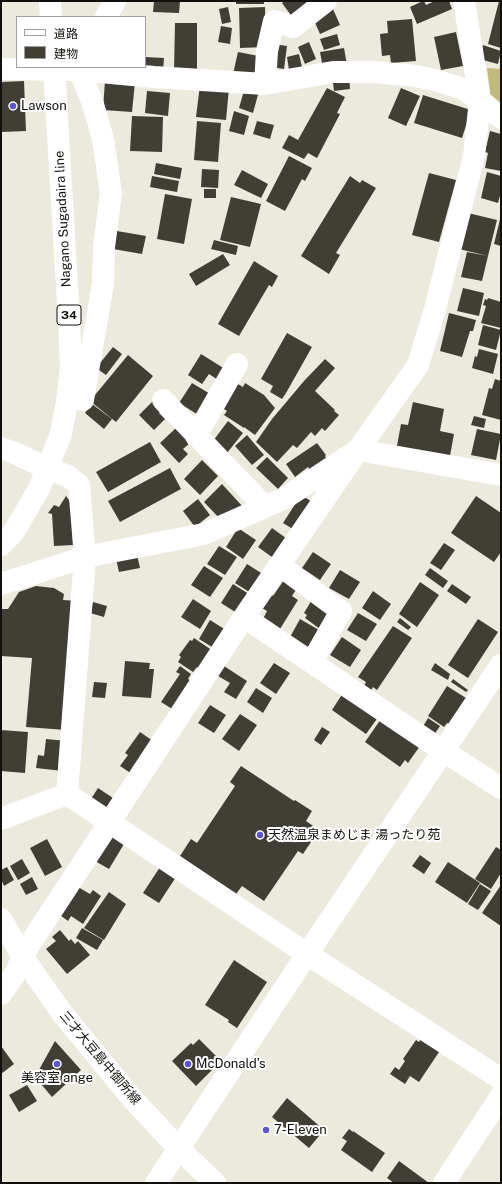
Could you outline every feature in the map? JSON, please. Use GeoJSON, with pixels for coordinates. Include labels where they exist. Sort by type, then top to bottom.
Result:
{"type":"FeatureCollection","features":[{"type":"Feature","properties":{"kind":"street"},"geometry":{"type":"LineString","coordinates":[[50,1],[51,16]]}},
{"type":"Feature","properties":{"kind":"street"},"geometry":{"type":"LineString","coordinates":[[106,16],[114,1]]}},
{"type":"Feature","properties":{"kind":"street"},"geometry":{"type":"LineString","coordinates":[[265,84],[267,51],[274,21],[293,27],[326,1]]}},
{"type":"Feature","properties":{"kind":"street"},"geometry":{"type":"LineString","coordinates":[[1,994],[17,971],[22,956],[244,617],[418,365],[434,313],[474,156],[480,100],[464,1]]}},
{"type":"Feature","properties":{"kind":"street","name":"Nagano Sugadaira line"},"geometry":{"type":"LineString","coordinates":[[1,545],[12,533],[39,489],[48,469],[61,434],[67,402],[71,367],[54,68]]}},
{"type":"Feature","properties":{"kind":"street"},"geometry":{"type":"LineString","coordinates":[[80,68],[92,101],[103,139],[111,193],[104,247],[103,284],[83,400]]}},
{"type":"Feature","properties":{"kind":"street"},"geometry":{"type":"LineString","coordinates":[[1,69],[80,68],[154,77],[265,84],[333,72],[381,73],[416,76],[463,89],[480,100],[501,118]]}},
{"type":"Feature","properties":{"kind":"street"},"geometry":{"type":"LineString","coordinates":[[196,436],[237,364]]}},
{"type":"Feature","properties":{"kind":"street"},"geometry":{"type":"LineString","coordinates":[[163,400],[265,507]]}},
{"type":"Feature","properties":{"kind":"street"},"geometry":{"type":"LineString","coordinates":[[1,448],[48,469],[68,476],[79,485],[85,557],[67,794]]}},
{"type":"Feature","properties":{"kind":"street"},"geometry":{"type":"LineString","coordinates":[[1,584],[85,557],[204,534],[285,498],[358,450],[501,475]]}},
{"type":"Feature","properties":{"kind":"street"},"geometry":{"type":"LineString","coordinates":[[279,565],[341,610],[312,662]]}},
{"type":"Feature","properties":{"kind":"street"},"geometry":{"type":"LineString","coordinates":[[244,617],[501,788]]}},
{"type":"Feature","properties":{"kind":"street"},"geometry":{"type":"LineString","coordinates":[[156,1183],[307,954],[501,665]]}},
{"type":"Feature","properties":{"kind":"street"},"geometry":{"type":"LineString","coordinates":[[1,819],[67,794]]}},
{"type":"Feature","properties":{"kind":"street"},"geometry":{"type":"LineString","coordinates":[[67,794],[307,954],[501,1079]]}},
{"type":"Feature","properties":{"kind":"street","name":"三才大豆島中御所線"},"geometry":{"type":"LineString","coordinates":[[1,919],[22,956],[62,1014],[130,1096],[179,1149],[215,1183]]}},
{"type":"Feature","properties":{"kind":"street"},"geometry":{"type":"LineString","coordinates":[[444,1183],[501,1096]]}},
{"type":"Feature","properties":{"kind":"shaded area"},"geometry":{"type":"Polygon","coordinates":[[[501,65],[501,110],[491,100],[487,68],[499,69],[501,65]]]}},
{"type":"Feature","properties":{"kind":"building"},"geometry":{"type":"Polygon","coordinates":[[[154,1],[180,1],[179,13],[153,12],[154,1]]]}},
{"type":"Feature","properties":{"kind":"building"},"geometry":{"type":"Polygon","coordinates":[[[236,1],[264,1],[264,4],[236,4],[236,1]]]}},
{"type":"Feature","properties":{"kind":"building"},"geometry":{"type":"Polygon","coordinates":[[[285,1],[309,1],[293,18],[282,3],[285,1]]]}},
{"type":"Feature","properties":{"kind":"building"},"geometry":{"type":"Polygon","coordinates":[[[423,1],[426,5],[435,1],[449,1],[452,9],[417,24],[410,7],[423,1]]]}},
{"type":"Feature","properties":{"kind":"building"},"geometry":{"type":"Polygon","coordinates":[[[499,1],[501,1],[501,48],[488,44],[499,1]]]}},
{"type":"Feature","properties":{"kind":"building"},"geometry":{"type":"Polygon","coordinates":[[[228,7],[231,22],[222,24],[219,9],[228,7]]]}},
{"type":"Feature","properties":{"kind":"building"},"geometry":{"type":"Polygon","coordinates":[[[265,7],[266,47],[240,48],[239,8],[265,7]]]}},
{"type":"Feature","properties":{"kind":"building"},"geometry":{"type":"Polygon","coordinates":[[[333,9],[340,25],[320,34],[313,18],[333,9]]]}},
{"type":"Feature","properties":{"kind":"building"},"geometry":{"type":"Polygon","coordinates":[[[412,19],[416,61],[391,63],[390,55],[382,56],[380,34],[388,33],[387,21],[412,19]]]}},
{"type":"Feature","properties":{"kind":"building"},"geometry":{"type":"Polygon","coordinates":[[[175,23],[197,23],[197,71],[174,71],[175,23]]]}},
{"type":"Feature","properties":{"kind":"building"},"geometry":{"type":"Polygon","coordinates":[[[221,26],[232,28],[230,44],[218,42],[221,26]]]}},
{"type":"Feature","properties":{"kind":"building"},"geometry":{"type":"Polygon","coordinates":[[[456,32],[463,66],[441,70],[434,37],[456,32]]]}},
{"type":"Feature","properties":{"kind":"building"},"geometry":{"type":"Polygon","coordinates":[[[337,34],[340,45],[324,50],[320,39],[337,34]]]}},
{"type":"Feature","properties":{"kind":"building"},"geometry":{"type":"Polygon","coordinates":[[[309,42],[316,59],[305,64],[298,47],[309,42]]]}},
{"type":"Feature","properties":{"kind":"building"},"geometry":{"type":"Polygon","coordinates":[[[274,44],[287,46],[284,69],[271,67],[274,44]]]}},
{"type":"Feature","properties":{"kind":"building"},"geometry":{"type":"Polygon","coordinates":[[[483,45],[501,51],[498,64],[479,59],[483,45]]]}},
{"type":"Feature","properties":{"kind":"building"},"geometry":{"type":"Polygon","coordinates":[[[344,48],[347,65],[323,68],[320,52],[344,48]]]}},
{"type":"Feature","properties":{"kind":"building"},"geometry":{"type":"Polygon","coordinates":[[[238,52],[264,57],[260,79],[233,74],[238,52]]]}},
{"type":"Feature","properties":{"kind":"building"},"geometry":{"type":"Polygon","coordinates":[[[299,54],[302,67],[289,70],[287,57],[299,54]]]}},
{"type":"Feature","properties":{"kind":"building"},"geometry":{"type":"Polygon","coordinates":[[[146,57],[164,58],[163,71],[146,67],[146,57]]]}},
{"type":"Feature","properties":{"kind":"building"},"geometry":{"type":"Polygon","coordinates":[[[349,73],[350,89],[334,91],[333,83],[349,73]]]}},
{"type":"Feature","properties":{"kind":"building"},"geometry":{"type":"Polygon","coordinates":[[[105,80],[135,82],[132,112],[103,110],[105,80]]]}},
{"type":"Feature","properties":{"kind":"building","name":"Lawson"},"geometry":{"type":"Polygon","coordinates":[[[24,81],[26,131],[1,132],[1,82],[24,81]]]}},
{"type":"Feature","properties":{"kind":"building"},"geometry":{"type":"Polygon","coordinates":[[[200,85],[229,88],[226,120],[196,117],[200,85]]]}},
{"type":"Feature","properties":{"kind":"building"},"geometry":{"type":"Polygon","coordinates":[[[245,87],[259,91],[253,113],[239,108],[245,87]]]}},
{"type":"Feature","properties":{"kind":"building"},"geometry":{"type":"Polygon","coordinates":[[[327,88],[345,97],[337,113],[340,114],[317,158],[308,153],[304,159],[282,148],[289,135],[298,140],[327,88]]]}},
{"type":"Feature","properties":{"kind":"building"},"geometry":{"type":"Polygon","coordinates":[[[401,88],[420,96],[406,126],[388,118],[401,88]]]}},
{"type":"Feature","properties":{"kind":"building"},"geometry":{"type":"Polygon","coordinates":[[[147,91],[170,93],[168,116],[145,113],[147,91]]]}},
{"type":"Feature","properties":{"kind":"building"},"geometry":{"type":"Polygon","coordinates":[[[423,95],[471,110],[462,138],[414,123],[423,95]]]}},
{"type":"Feature","properties":{"kind":"building"},"geometry":{"type":"Polygon","coordinates":[[[234,111],[249,116],[244,135],[229,131],[234,111]]]}},
{"type":"Feature","properties":{"kind":"building"},"geometry":{"type":"Polygon","coordinates":[[[132,116],[163,117],[162,152],[130,151],[132,116]]]}},
{"type":"Feature","properties":{"kind":"building"},"geometry":{"type":"Polygon","coordinates":[[[197,121],[221,123],[218,162],[194,160],[197,121]]]}},
{"type":"Feature","properties":{"kind":"building"},"geometry":{"type":"Polygon","coordinates":[[[257,121],[274,125],[270,139],[253,134],[257,121]]]}},
{"type":"Feature","properties":{"kind":"building"},"geometry":{"type":"Polygon","coordinates":[[[490,131],[501,134],[501,171],[485,168],[488,153],[485,152],[490,131]]]}},
{"type":"Feature","properties":{"kind":"building"},"geometry":{"type":"Polygon","coordinates":[[[289,156],[312,168],[305,181],[302,179],[285,211],[266,201],[289,156]]]}},
{"type":"Feature","properties":{"kind":"building"},"geometry":{"type":"Polygon","coordinates":[[[156,163],[182,168],[180,179],[154,174],[156,163]]]}},
{"type":"Feature","properties":{"kind":"building"},"geometry":{"type":"Polygon","coordinates":[[[202,169],[219,170],[218,188],[201,187],[202,169]]]}},
{"type":"Feature","properties":{"kind":"building"},"geometry":{"type":"Polygon","coordinates":[[[242,170],[268,184],[261,198],[234,185],[242,170]]]}},
{"type":"Feature","properties":{"kind":"building"},"geometry":{"type":"Polygon","coordinates":[[[487,172],[501,176],[501,192],[498,203],[481,198],[487,172]]]}},
{"type":"Feature","properties":{"kind":"building"},"geometry":{"type":"Polygon","coordinates":[[[429,173],[456,180],[439,242],[412,235],[429,173]]]}},
{"type":"Feature","properties":{"kind":"building"},"geometry":{"type":"Polygon","coordinates":[[[152,176],[179,181],[177,192],[150,187],[152,176]]]}},
{"type":"Feature","properties":{"kind":"building"},"geometry":{"type":"Polygon","coordinates":[[[350,176],[360,183],[362,180],[376,188],[336,253],[340,255],[329,274],[301,256],[350,176]]]}},
{"type":"Feature","properties":{"kind":"building"},"geometry":{"type":"Polygon","coordinates":[[[204,189],[216,189],[216,198],[204,198],[204,189]]]}},
{"type":"Feature","properties":{"kind":"building"},"geometry":{"type":"Polygon","coordinates":[[[165,194],[192,199],[184,244],[157,239],[165,194]]]}},
{"type":"Feature","properties":{"kind":"building"},"geometry":{"type":"Polygon","coordinates":[[[231,197],[261,204],[250,247],[220,240],[231,197]]]}},
{"type":"Feature","properties":{"kind":"building"},"geometry":{"type":"Polygon","coordinates":[[[468,213],[497,220],[488,256],[459,249],[468,213]]]}},
{"type":"Feature","properties":{"kind":"building"},"geometry":{"type":"Polygon","coordinates":[[[501,219],[501,246],[494,244],[501,219]]]}},
{"type":"Feature","properties":{"kind":"building"},"geometry":{"type":"Polygon","coordinates":[[[117,231],[146,236],[142,254],[113,249],[117,231]]]}},
{"type":"Feature","properties":{"kind":"building"},"geometry":{"type":"Polygon","coordinates":[[[214,240],[238,246],[236,255],[211,249],[214,240]]]}},
{"type":"Feature","properties":{"kind":"building"},"geometry":{"type":"Polygon","coordinates":[[[467,252],[488,256],[482,281],[461,277],[467,252]]]}},
{"type":"Feature","properties":{"kind":"building"},"geometry":{"type":"Polygon","coordinates":[[[223,254],[230,265],[196,286],[189,274],[223,254]]]}},
{"type":"Feature","properties":{"kind":"building"},"geometry":{"type":"Polygon","coordinates":[[[254,261],[278,276],[272,287],[269,285],[239,336],[218,324],[254,261]]]}},
{"type":"Feature","properties":{"kind":"building"},"geometry":{"type":"Polygon","coordinates":[[[463,288],[484,293],[479,316],[457,311],[463,288]]]}},
{"type":"Feature","properties":{"kind":"building"},"geometry":{"type":"Polygon","coordinates":[[[488,298],[501,302],[501,328],[481,323],[486,306],[483,305],[485,299],[487,300],[488,298]]]}},
{"type":"Feature","properties":{"kind":"building"},"geometry":{"type":"Polygon","coordinates":[[[449,313],[476,320],[473,331],[470,331],[462,357],[440,351],[449,313]]]}},
{"type":"Feature","properties":{"kind":"building"},"geometry":{"type":"Polygon","coordinates":[[[483,325],[501,330],[496,350],[478,345],[483,325]]]}},
{"type":"Feature","properties":{"kind":"building"},"geometry":{"type":"Polygon","coordinates":[[[287,333],[312,347],[282,399],[270,392],[273,386],[261,379],[287,333]]]}},
{"type":"Feature","properties":{"kind":"building"},"geometry":{"type":"Polygon","coordinates":[[[113,347],[122,354],[106,375],[96,368],[113,347]]]}},
{"type":"Feature","properties":{"kind":"building"},"geometry":{"type":"Polygon","coordinates":[[[479,349],[498,354],[493,374],[472,368],[475,356],[477,357],[479,349]]]}},
{"type":"Feature","properties":{"kind":"building"},"geometry":{"type":"Polygon","coordinates":[[[201,354],[225,369],[218,380],[209,374],[202,384],[188,375],[201,354]]]}},
{"type":"Feature","properties":{"kind":"building"},"geometry":{"type":"Polygon","coordinates":[[[128,355],[153,376],[116,422],[90,401],[128,355]]]}},
{"type":"Feature","properties":{"kind":"building"},"geometry":{"type":"Polygon","coordinates":[[[325,359],[335,368],[315,391],[339,415],[325,431],[322,428],[315,436],[311,432],[297,448],[293,445],[277,462],[256,442],[272,419],[325,359]]]}},
{"type":"Feature","properties":{"kind":"building"},"geometry":{"type":"Polygon","coordinates":[[[495,379],[501,381],[501,420],[482,415],[489,388],[492,389],[495,379]]]}},
{"type":"Feature","properties":{"kind":"building"},"geometry":{"type":"Polygon","coordinates":[[[192,383],[212,395],[200,416],[179,403],[192,383]]]}},
{"type":"Feature","properties":{"kind":"building"},"geometry":{"type":"Polygon","coordinates":[[[236,383],[243,387],[245,383],[264,395],[275,408],[255,435],[224,415],[227,411],[221,407],[236,383]]]}},
{"type":"Feature","properties":{"kind":"building"},"geometry":{"type":"Polygon","coordinates":[[[154,400],[163,409],[159,413],[165,419],[154,430],[139,415],[154,400]]]}},
{"type":"Feature","properties":{"kind":"building"},"geometry":{"type":"Polygon","coordinates":[[[413,402],[444,409],[440,431],[454,434],[449,461],[396,451],[401,424],[408,425],[413,402]]]}},
{"type":"Feature","properties":{"kind":"building"},"geometry":{"type":"Polygon","coordinates":[[[92,404],[112,419],[104,429],[85,413],[92,404]]]}},
{"type":"Feature","properties":{"kind":"building"},"geometry":{"type":"Polygon","coordinates":[[[474,416],[486,419],[484,428],[471,425],[474,416]]]}},
{"type":"Feature","properties":{"kind":"building"},"geometry":{"type":"Polygon","coordinates":[[[228,421],[243,433],[227,453],[213,441],[228,421]]]}},
{"type":"Feature","properties":{"kind":"building"},"geometry":{"type":"Polygon","coordinates":[[[176,428],[190,443],[183,449],[188,454],[179,463],[160,443],[176,428]]]}},
{"type":"Feature","properties":{"kind":"building"},"geometry":{"type":"Polygon","coordinates":[[[477,429],[501,434],[496,460],[471,455],[477,429]]]}},
{"type":"Feature","properties":{"kind":"building"},"geometry":{"type":"Polygon","coordinates":[[[247,435],[264,455],[252,465],[235,446],[247,435]]]}},
{"type":"Feature","properties":{"kind":"building"},"geometry":{"type":"Polygon","coordinates":[[[150,442],[161,462],[108,492],[96,472],[150,442]]]}},
{"type":"Feature","properties":{"kind":"building"},"geometry":{"type":"Polygon","coordinates":[[[317,443],[326,455],[325,456],[328,461],[312,473],[308,467],[295,477],[286,464],[317,443]]]}},
{"type":"Feature","properties":{"kind":"building"},"geometry":{"type":"Polygon","coordinates":[[[267,457],[288,478],[278,489],[256,468],[267,457]]]}},
{"type":"Feature","properties":{"kind":"building"},"geometry":{"type":"Polygon","coordinates":[[[202,460],[218,476],[200,495],[184,479],[202,460]]]}},
{"type":"Feature","properties":{"kind":"building"},"geometry":{"type":"Polygon","coordinates":[[[170,468],[181,489],[120,522],[108,501],[170,468]]]}},
{"type":"Feature","properties":{"kind":"building"},"geometry":{"type":"Polygon","coordinates":[[[222,484],[243,507],[222,521],[204,502],[222,484]]]}},
{"type":"Feature","properties":{"kind":"building"},"geometry":{"type":"Polygon","coordinates":[[[301,495],[314,503],[296,531],[283,523],[301,495]]]}},
{"type":"Feature","properties":{"kind":"building"},"geometry":{"type":"Polygon","coordinates":[[[66,496],[72,508],[73,545],[54,546],[52,514],[48,513],[54,505],[59,507],[66,496]]]}},
{"type":"Feature","properties":{"kind":"building"},"geometry":{"type":"Polygon","coordinates":[[[476,496],[501,513],[501,552],[494,562],[451,533],[476,496]]]}},
{"type":"Feature","properties":{"kind":"building"},"geometry":{"type":"Polygon","coordinates":[[[198,499],[210,515],[195,527],[183,511],[198,499]]]}},
{"type":"Feature","properties":{"kind":"building"},"geometry":{"type":"Polygon","coordinates":[[[238,528],[256,540],[243,559],[226,547],[238,528]]]}},
{"type":"Feature","properties":{"kind":"building"},"geometry":{"type":"Polygon","coordinates":[[[272,528],[290,541],[276,560],[258,547],[272,528]]]}},
{"type":"Feature","properties":{"kind":"building"},"geometry":{"type":"Polygon","coordinates":[[[444,543],[455,550],[441,570],[430,563],[444,543]]]}},
{"type":"Feature","properties":{"kind":"building"},"geometry":{"type":"Polygon","coordinates":[[[219,546],[237,557],[225,575],[207,564],[219,546]]]}},
{"type":"Feature","properties":{"kind":"building"},"geometry":{"type":"Polygon","coordinates":[[[313,552],[331,564],[320,580],[302,568],[313,552]]]}},
{"type":"Feature","properties":{"kind":"building"},"geometry":{"type":"Polygon","coordinates":[[[137,555],[140,568],[119,572],[116,559],[137,555]]]}},
{"type":"Feature","properties":{"kind":"building"},"geometry":{"type":"Polygon","coordinates":[[[247,564],[266,576],[254,595],[235,583],[247,564]]]}},
{"type":"Feature","properties":{"kind":"building"},"geometry":{"type":"Polygon","coordinates":[[[204,566],[223,578],[210,597],[191,585],[204,566]]]}},
{"type":"Feature","properties":{"kind":"building"},"geometry":{"type":"Polygon","coordinates":[[[430,568],[448,581],[443,588],[425,575],[430,568]]]}},
{"type":"Feature","properties":{"kind":"building"},"geometry":{"type":"Polygon","coordinates":[[[340,570],[360,582],[349,599],[329,588],[340,570]]]}},
{"type":"Feature","properties":{"kind":"building"},"geometry":{"type":"Polygon","coordinates":[[[284,580],[297,588],[292,596],[298,600],[280,629],[263,619],[267,611],[262,608],[271,594],[273,596],[284,580]]]}},
{"type":"Feature","properties":{"kind":"building"},"geometry":{"type":"Polygon","coordinates":[[[420,582],[439,595],[417,627],[399,614],[420,582]]]}},
{"type":"Feature","properties":{"kind":"building"},"geometry":{"type":"Polygon","coordinates":[[[233,584],[252,596],[240,615],[221,603],[233,584]]]}},
{"type":"Feature","properties":{"kind":"building"},"geometry":{"type":"Polygon","coordinates":[[[452,584],[471,597],[466,604],[447,591],[452,584]]]}},
{"type":"Feature","properties":{"kind":"building"},"geometry":{"type":"Polygon","coordinates":[[[36,586],[54,588],[64,594],[63,600],[78,601],[66,730],[26,727],[32,658],[1,656],[1,609],[8,609],[19,592],[36,586]]]}},
{"type":"Feature","properties":{"kind":"building"},"geometry":{"type":"Polygon","coordinates":[[[373,591],[391,604],[380,620],[362,608],[373,591]]]}},
{"type":"Feature","properties":{"kind":"building"},"geometry":{"type":"Polygon","coordinates":[[[313,598],[332,611],[320,629],[305,618],[307,615],[304,613],[313,598]]]}},
{"type":"Feature","properties":{"kind":"building"},"geometry":{"type":"Polygon","coordinates":[[[193,599],[211,611],[200,629],[181,617],[193,599]]]}},
{"type":"Feature","properties":{"kind":"building"},"geometry":{"type":"Polygon","coordinates":[[[93,602],[107,606],[104,617],[90,613],[93,602]]]}},
{"type":"Feature","properties":{"kind":"building"},"geometry":{"type":"Polygon","coordinates":[[[358,613],[377,624],[366,641],[347,630],[358,613]]]}},
{"type":"Feature","properties":{"kind":"building"},"geometry":{"type":"Polygon","coordinates":[[[400,618],[411,627],[408,630],[397,622],[400,618]]]}},
{"type":"Feature","properties":{"kind":"building"},"geometry":{"type":"Polygon","coordinates":[[[300,619],[319,630],[309,648],[290,637],[300,619]]]}},
{"type":"Feature","properties":{"kind":"building"},"geometry":{"type":"Polygon","coordinates":[[[478,619],[498,632],[468,678],[448,665],[478,619]]]}},
{"type":"Feature","properties":{"kind":"building"},"geometry":{"type":"Polygon","coordinates":[[[210,620],[229,632],[217,650],[199,639],[210,620]]]}},
{"type":"Feature","properties":{"kind":"building"},"geometry":{"type":"Polygon","coordinates":[[[393,626],[412,638],[377,690],[373,687],[370,692],[363,688],[366,682],[358,677],[393,626]]]}},
{"type":"Feature","properties":{"kind":"building"},"geometry":{"type":"Polygon","coordinates":[[[342,637],[361,650],[350,667],[330,655],[342,637]]]}},
{"type":"Feature","properties":{"kind":"building"},"geometry":{"type":"Polygon","coordinates":[[[194,638],[216,653],[203,671],[197,667],[193,672],[178,662],[181,657],[179,655],[190,640],[192,641],[194,638]]]}},
{"type":"Feature","properties":{"kind":"building"},"geometry":{"type":"Polygon","coordinates":[[[125,661],[150,663],[149,669],[154,669],[151,698],[122,696],[125,661]]]}},
{"type":"Feature","properties":{"kind":"building"},"geometry":{"type":"Polygon","coordinates":[[[274,663],[290,673],[276,694],[260,683],[274,663]]]}},
{"type":"Feature","properties":{"kind":"building"},"geometry":{"type":"Polygon","coordinates":[[[435,663],[450,674],[448,680],[431,670],[435,663]]]}},
{"type":"Feature","properties":{"kind":"building"},"geometry":{"type":"Polygon","coordinates":[[[180,666],[191,674],[188,679],[196,684],[177,712],[161,702],[180,674],[176,672],[180,666]]]}},
{"type":"Feature","properties":{"kind":"building"},"geometry":{"type":"Polygon","coordinates":[[[224,666],[247,681],[236,699],[224,692],[230,683],[218,676],[224,666]]]}},
{"type":"Feature","properties":{"kind":"building"},"geometry":{"type":"Polygon","coordinates":[[[453,679],[468,690],[466,692],[451,682],[453,679]]]}},
{"type":"Feature","properties":{"kind":"building"},"geometry":{"type":"Polygon","coordinates":[[[94,682],[107,683],[105,698],[92,697],[94,682]]]}},
{"type":"Feature","properties":{"kind":"building"},"geometry":{"type":"Polygon","coordinates":[[[447,686],[466,698],[449,724],[447,723],[444,727],[428,716],[447,686]]]}},
{"type":"Feature","properties":{"kind":"building"},"geometry":{"type":"Polygon","coordinates":[[[256,688],[272,698],[263,713],[247,702],[256,688]]]}},
{"type":"Feature","properties":{"kind":"building"},"geometry":{"type":"Polygon","coordinates":[[[343,693],[379,716],[366,734],[332,710],[343,693]]]}},
{"type":"Feature","properties":{"kind":"building"},"geometry":{"type":"Polygon","coordinates":[[[210,705],[226,715],[214,733],[198,723],[210,705]]]}},
{"type":"Feature","properties":{"kind":"building"},"geometry":{"type":"Polygon","coordinates":[[[240,714],[257,725],[239,751],[222,739],[240,714]]]}},
{"type":"Feature","properties":{"kind":"building"},"geometry":{"type":"Polygon","coordinates":[[[428,718],[440,726],[434,735],[422,728],[428,718]]]}},
{"type":"Feature","properties":{"kind":"building"},"geometry":{"type":"Polygon","coordinates":[[[381,719],[420,746],[408,763],[405,760],[400,767],[365,742],[381,719]]]}},
{"type":"Feature","properties":{"kind":"building"},"geometry":{"type":"Polygon","coordinates":[[[322,727],[330,732],[321,745],[314,740],[322,727]]]}},
{"type":"Feature","properties":{"kind":"building"},"geometry":{"type":"Polygon","coordinates":[[[1,730],[28,732],[25,773],[1,771],[1,730]]]}},
{"type":"Feature","properties":{"kind":"building"},"geometry":{"type":"Polygon","coordinates":[[[140,732],[153,741],[132,774],[120,766],[128,755],[125,753],[140,732]]]}},
{"type":"Feature","properties":{"kind":"building"},"geometry":{"type":"Polygon","coordinates":[[[46,739],[67,741],[63,771],[36,768],[38,755],[44,756],[46,739]]]}},
{"type":"Feature","properties":{"kind":"building","name":"天然温泉まめじま 湯ったり苑"},"geometry":{"type":"Polygon","coordinates":[[[241,766],[312,811],[306,821],[319,830],[303,854],[298,851],[264,901],[242,886],[236,894],[180,856],[191,839],[197,843],[235,786],[230,782],[241,766]]]}},
{"type":"Feature","properties":{"kind":"building"},"geometry":{"type":"Polygon","coordinates":[[[98,788],[113,798],[106,809],[91,799],[98,788]]]}},
{"type":"Feature","properties":{"kind":"building"},"geometry":{"type":"Polygon","coordinates":[[[110,835],[124,844],[109,869],[95,861],[110,835]]]}},
{"type":"Feature","properties":{"kind":"building"},"geometry":{"type":"Polygon","coordinates":[[[47,839],[62,867],[45,876],[30,848],[47,839]]]}},
{"type":"Feature","properties":{"kind":"building"},"geometry":{"type":"Polygon","coordinates":[[[496,847],[501,850],[501,873],[491,889],[475,879],[496,847]]]}},
{"type":"Feature","properties":{"kind":"building"},"geometry":{"type":"Polygon","coordinates":[[[420,855],[431,863],[424,874],[412,866],[420,855]]]}},
{"type":"Feature","properties":{"kind":"building"},"geometry":{"type":"Polygon","coordinates":[[[22,859],[30,873],[18,880],[10,866],[22,859]]]}},
{"type":"Feature","properties":{"kind":"building"},"geometry":{"type":"Polygon","coordinates":[[[448,862],[480,883],[467,903],[435,882],[448,862]]]}},
{"type":"Feature","properties":{"kind":"building"},"geometry":{"type":"Polygon","coordinates":[[[7,867],[14,880],[4,886],[1,879],[1,870],[7,867]]]}},
{"type":"Feature","properties":{"kind":"building"},"geometry":{"type":"Polygon","coordinates":[[[160,867],[176,877],[159,903],[143,893],[160,867]]]}},
{"type":"Feature","properties":{"kind":"building"},"geometry":{"type":"Polygon","coordinates":[[[32,877],[38,889],[26,895],[20,884],[32,877]]]}},
{"type":"Feature","properties":{"kind":"building"},"geometry":{"type":"Polygon","coordinates":[[[480,884],[491,891],[478,910],[468,904],[480,884]]]}},
{"type":"Feature","properties":{"kind":"building"},"geometry":{"type":"Polygon","coordinates":[[[501,885],[501,926],[482,913],[501,885]]]}},
{"type":"Feature","properties":{"kind":"building"},"geometry":{"type":"Polygon","coordinates":[[[78,887],[90,894],[93,890],[101,896],[83,924],[71,916],[68,921],[60,915],[78,887]]]}},
{"type":"Feature","properties":{"kind":"building"},"geometry":{"type":"Polygon","coordinates":[[[109,892],[126,904],[104,940],[84,928],[109,892]]]}},
{"type":"Feature","properties":{"kind":"building"},"geometry":{"type":"Polygon","coordinates":[[[82,928],[103,940],[97,950],[76,938],[82,928]]]}},
{"type":"Feature","properties":{"kind":"building"},"geometry":{"type":"Polygon","coordinates":[[[60,930],[69,941],[71,939],[75,944],[78,941],[90,955],[67,974],[46,949],[56,941],[52,937],[60,930]]]}},
{"type":"Feature","properties":{"kind":"building"},"geometry":{"type":"Polygon","coordinates":[[[234,960],[267,982],[237,1028],[228,1022],[229,1020],[205,1005],[234,960]]]}},
{"type":"Feature","properties":{"kind":"building"},"geometry":{"type":"Polygon","coordinates":[[[422,1037],[441,1049],[419,1082],[410,1076],[405,1084],[390,1074],[395,1067],[399,1070],[405,1061],[403,1059],[416,1040],[419,1042],[422,1037]]]}},
{"type":"Feature","properties":{"kind":"building"},"geometry":{"type":"Polygon","coordinates":[[[199,1039],[219,1059],[212,1065],[214,1068],[196,1086],[172,1061],[191,1043],[193,1045],[199,1039]]]}},
{"type":"Feature","properties":{"kind":"building"},"geometry":{"type":"Polygon","coordinates":[[[55,1041],[81,1070],[52,1097],[35,1077],[55,1041]]]}},
{"type":"Feature","properties":{"kind":"building"},"geometry":{"type":"Polygon","coordinates":[[[1,1046],[14,1064],[1,1074],[1,1046]]]}},
{"type":"Feature","properties":{"kind":"building"},"geometry":{"type":"Polygon","coordinates":[[[27,1085],[37,1101],[19,1112],[9,1095],[27,1085]]]}},
{"type":"Feature","properties":{"kind":"building"},"geometry":{"type":"Polygon","coordinates":[[[287,1098],[324,1130],[309,1148],[272,1117],[287,1098]]]}},
{"type":"Feature","properties":{"kind":"building"},"geometry":{"type":"Polygon","coordinates":[[[349,1129],[385,1153],[372,1172],[341,1150],[347,1141],[342,1138],[349,1129]]]}},
{"type":"Feature","properties":{"kind":"building"},"geometry":{"type":"Polygon","coordinates":[[[399,1161],[429,1183],[394,1183],[387,1178],[399,1161]]]}},
{"type":"Feature","properties":{"kind":"place","name":"Lawson"},"geometry":{"type":"Point","coordinates":[13,106]}},
{"type":"Feature","properties":{"kind":"place","name":"天然温泉まめじま 湯ったり苑"},"geometry":{"type":"Point","coordinates":[260,835]}},
{"type":"Feature","properties":{"kind":"place","name":"美容室 ange"},"geometry":{"type":"Point","coordinates":[57,1064]}},
{"type":"Feature","properties":{"kind":"place","name":"McDonald's"},"geometry":{"type":"Point","coordinates":[188,1064]}},
{"type":"Feature","properties":{"kind":"place","name":"7-Eleven"},"geometry":{"type":"Point","coordinates":[266,1130]}}]}
